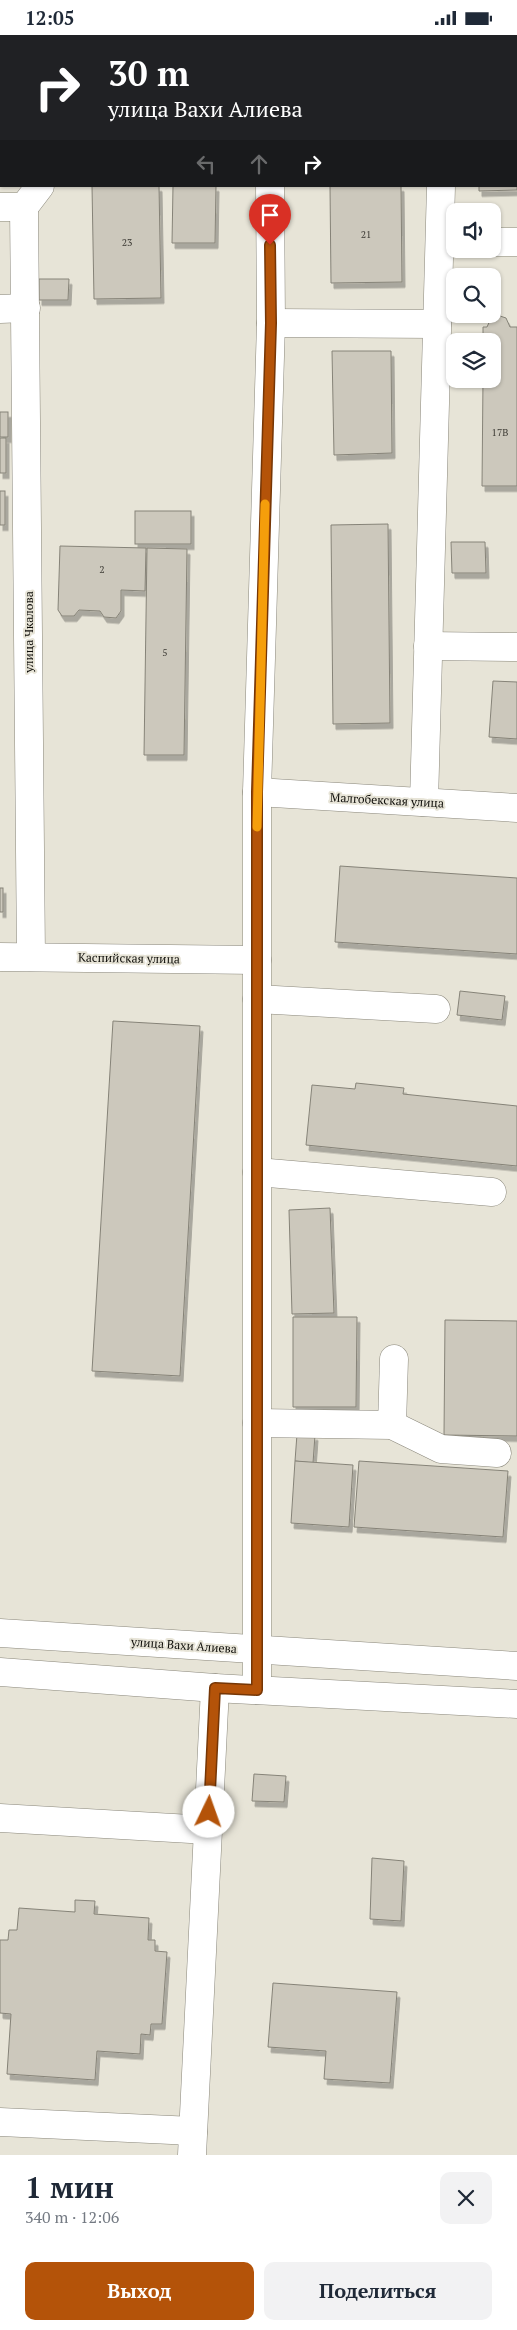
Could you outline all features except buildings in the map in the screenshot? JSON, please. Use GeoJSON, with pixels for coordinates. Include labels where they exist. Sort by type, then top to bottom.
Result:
{"type":"FeatureCollection","features":[{"type":"Feature","properties":{"kind":"street"},"geometry":{"type":"LineString","coordinates":[[257,1690],[257,792],[271,323],[270,187]]}},
{"type":"Feature","properties":{"kind":"street"},"geometry":{"type":"LineString","coordinates":[[442,187],[446,231]]}},
{"type":"Feature","properties":{"kind":"street","name":"улица Чкалова"},"geometry":{"type":"LineString","coordinates":[[22,200],[13,308],[31,957]]}},
{"type":"Feature","properties":{"kind":"street"},"geometry":{"type":"LineString","coordinates":[[501,242],[517,242]]}},
{"type":"Feature","properties":{"kind":"street"},"geometry":{"type":"LineString","coordinates":[[424,802],[437,324],[446,250]]}},
{"type":"Feature","properties":{"kind":"street"},"geometry":{"type":"LineString","coordinates":[[271,323],[437,324]]}},
{"type":"Feature","properties":{"kind":"street"},"geometry":{"type":"LineString","coordinates":[[428,646],[517,647]]}},
{"type":"Feature","properties":{"kind":"street","name":"Малгобекская улица"},"geometry":{"type":"LineString","coordinates":[[257,792],[517,807]]}},
{"type":"Feature","properties":{"kind":"street","name":"Каспийская улица"},"geometry":{"type":"LineString","coordinates":[[0,957],[258,960]]}},
{"type":"Feature","properties":{"kind":"street"},"geometry":{"type":"LineString","coordinates":[[257,999],[436,1009]]}},
{"type":"Feature","properties":{"kind":"street"},"geometry":{"type":"LineString","coordinates":[[257,1172],[492,1192]]}},
{"type":"Feature","properties":{"kind":"street"},"geometry":{"type":"LineString","coordinates":[[392,1425],[394,1359]]}},
{"type":"Feature","properties":{"kind":"street"},"geometry":{"type":"LineString","coordinates":[[257,1423],[392,1425],[441,1449],[497,1453]]}},
{"type":"Feature","properties":{"kind":"street","name":"улица Вахи Алиева"},"geometry":{"type":"LineString","coordinates":[[0,1633],[517,1666]]}},
{"type":"Feature","properties":{"kind":"street"},"geometry":{"type":"LineString","coordinates":[[0,1672],[215,1688],[517,1704]]}},
{"type":"Feature","properties":{"kind":"street"},"geometry":{"type":"LineString","coordinates":[[0,2122],[193,2143],[215,1688]]}},
{"type":"Feature","properties":{"kind":"street"},"geometry":{"type":"LineString","coordinates":[[0,1818],[208,1830]]}},
{"type":"Feature","properties":{"kind":"slow traffic"},"geometry":{"type":"LineString","coordinates":[[257,827],[265,504]]}},
{"type":"Feature","properties":{"kind":"route"},"geometry":{"type":"LineString","coordinates":[[209,1812],[215,1688],[257,1690],[257,792],[271,323],[270,245]]}}]}
